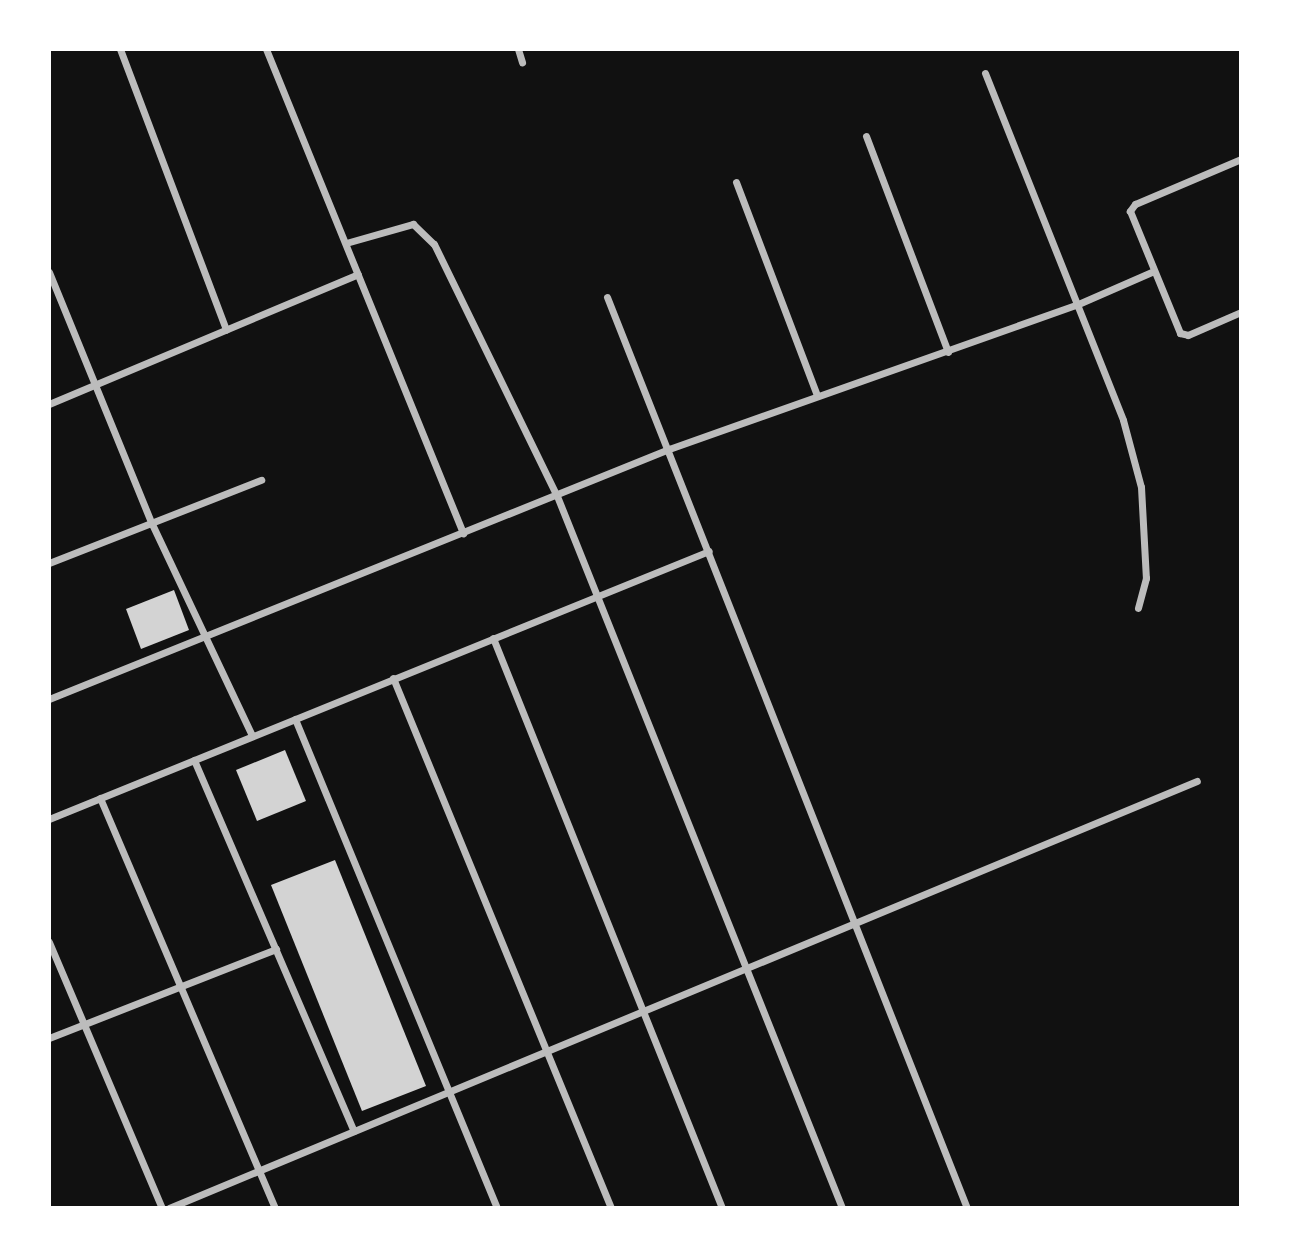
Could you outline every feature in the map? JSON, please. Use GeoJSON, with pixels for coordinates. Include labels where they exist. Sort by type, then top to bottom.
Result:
{"type":"FeatureCollection","features":[{"type":"Feature","properties":{"kind":"street"},"geometry":{"type":"LineString","coordinates":[[120,49],[226,330]]}},
{"type":"Feature","properties":{"kind":"street"},"geometry":{"type":"LineString","coordinates":[[266,49],[463,533]]}},
{"type":"Feature","properties":{"kind":"street"},"geometry":{"type":"LineString","coordinates":[[518,49],[522,62]]}},
{"type":"Feature","properties":{"kind":"street"},"geometry":{"type":"LineString","coordinates":[[985,73],[1123,420],[1141,487],[1146,578],[1138,608]]}},
{"type":"Feature","properties":{"kind":"street"},"geometry":{"type":"LineString","coordinates":[[866,136],[948,352]]}},
{"type":"Feature","properties":{"kind":"street"},"geometry":{"type":"LineString","coordinates":[[1241,159],[1135,204],[1130,211],[1180,333],[1188,335],[1241,312]]}},
{"type":"Feature","properties":{"kind":"street"},"geometry":{"type":"LineString","coordinates":[[736,182],[817,394]]}},
{"type":"Feature","properties":{"kind":"street"},"geometry":{"type":"LineString","coordinates":[[346,243],[413,224],[428,234],[558,496],[842,1208]]}},
{"type":"Feature","properties":{"kind":"street"},"geometry":{"type":"LineString","coordinates":[[49,698],[558,496],[669,449],[817,394],[948,352],[1076,305],[1154,271]]}},
{"type":"Feature","properties":{"kind":"street"},"geometry":{"type":"LineString","coordinates":[[49,272],[152,524],[202,636],[252,736]]}},
{"type":"Feature","properties":{"kind":"street"},"geometry":{"type":"LineString","coordinates":[[49,404],[358,274]]}},
{"type":"Feature","properties":{"kind":"street"},"geometry":{"type":"LineString","coordinates":[[607,297],[967,1208]]}},
{"type":"Feature","properties":{"kind":"street"},"geometry":{"type":"LineString","coordinates":[[49,563],[261,480]]}},
{"type":"Feature","properties":{"kind":"street"},"geometry":{"type":"LineString","coordinates":[[49,819],[709,551]]}},
{"type":"Feature","properties":{"kind":"street"},"geometry":{"type":"LineString","coordinates":[[493,638],[646,1010],[722,1208]]}},
{"type":"Feature","properties":{"kind":"street"},"geometry":{"type":"LineString","coordinates":[[393,678],[611,1208]]}},
{"type":"Feature","properties":{"kind":"street"},"geometry":{"type":"LineString","coordinates":[[295,719],[446,1093],[496,1208]]}},
{"type":"Feature","properties":{"kind":"street"},"geometry":{"type":"LineString","coordinates":[[194,760],[354,1131]]}},
{"type":"Feature","properties":{"kind":"street"},"geometry":{"type":"LineString","coordinates":[[169,1208],[1197,782]]}},
{"type":"Feature","properties":{"kind":"street"},"geometry":{"type":"LineString","coordinates":[[100,798],[275,1208]]}},
{"type":"Feature","properties":{"kind":"street"},"geometry":{"type":"LineString","coordinates":[[49,942],[162,1208]]}},
{"type":"Feature","properties":{"kind":"street"},"geometry":{"type":"LineString","coordinates":[[49,1038],[276,949]]}},
{"type":"Feature","properties":{"kind":"building"},"geometry":{"type":"Polygon","coordinates":[[[174,590],[189,630],[141,649],[126,609],[174,590]]]}},
{"type":"Feature","properties":{"kind":"building"},"geometry":{"type":"Polygon","coordinates":[[[285,750],[306,801],[257,821],[236,770],[285,750]]]}},
{"type":"Feature","properties":{"kind":"building"},"geometry":{"type":"Polygon","coordinates":[[[335,860],[426,1086],[362,1111],[271,885],[335,860]]]}}]}
